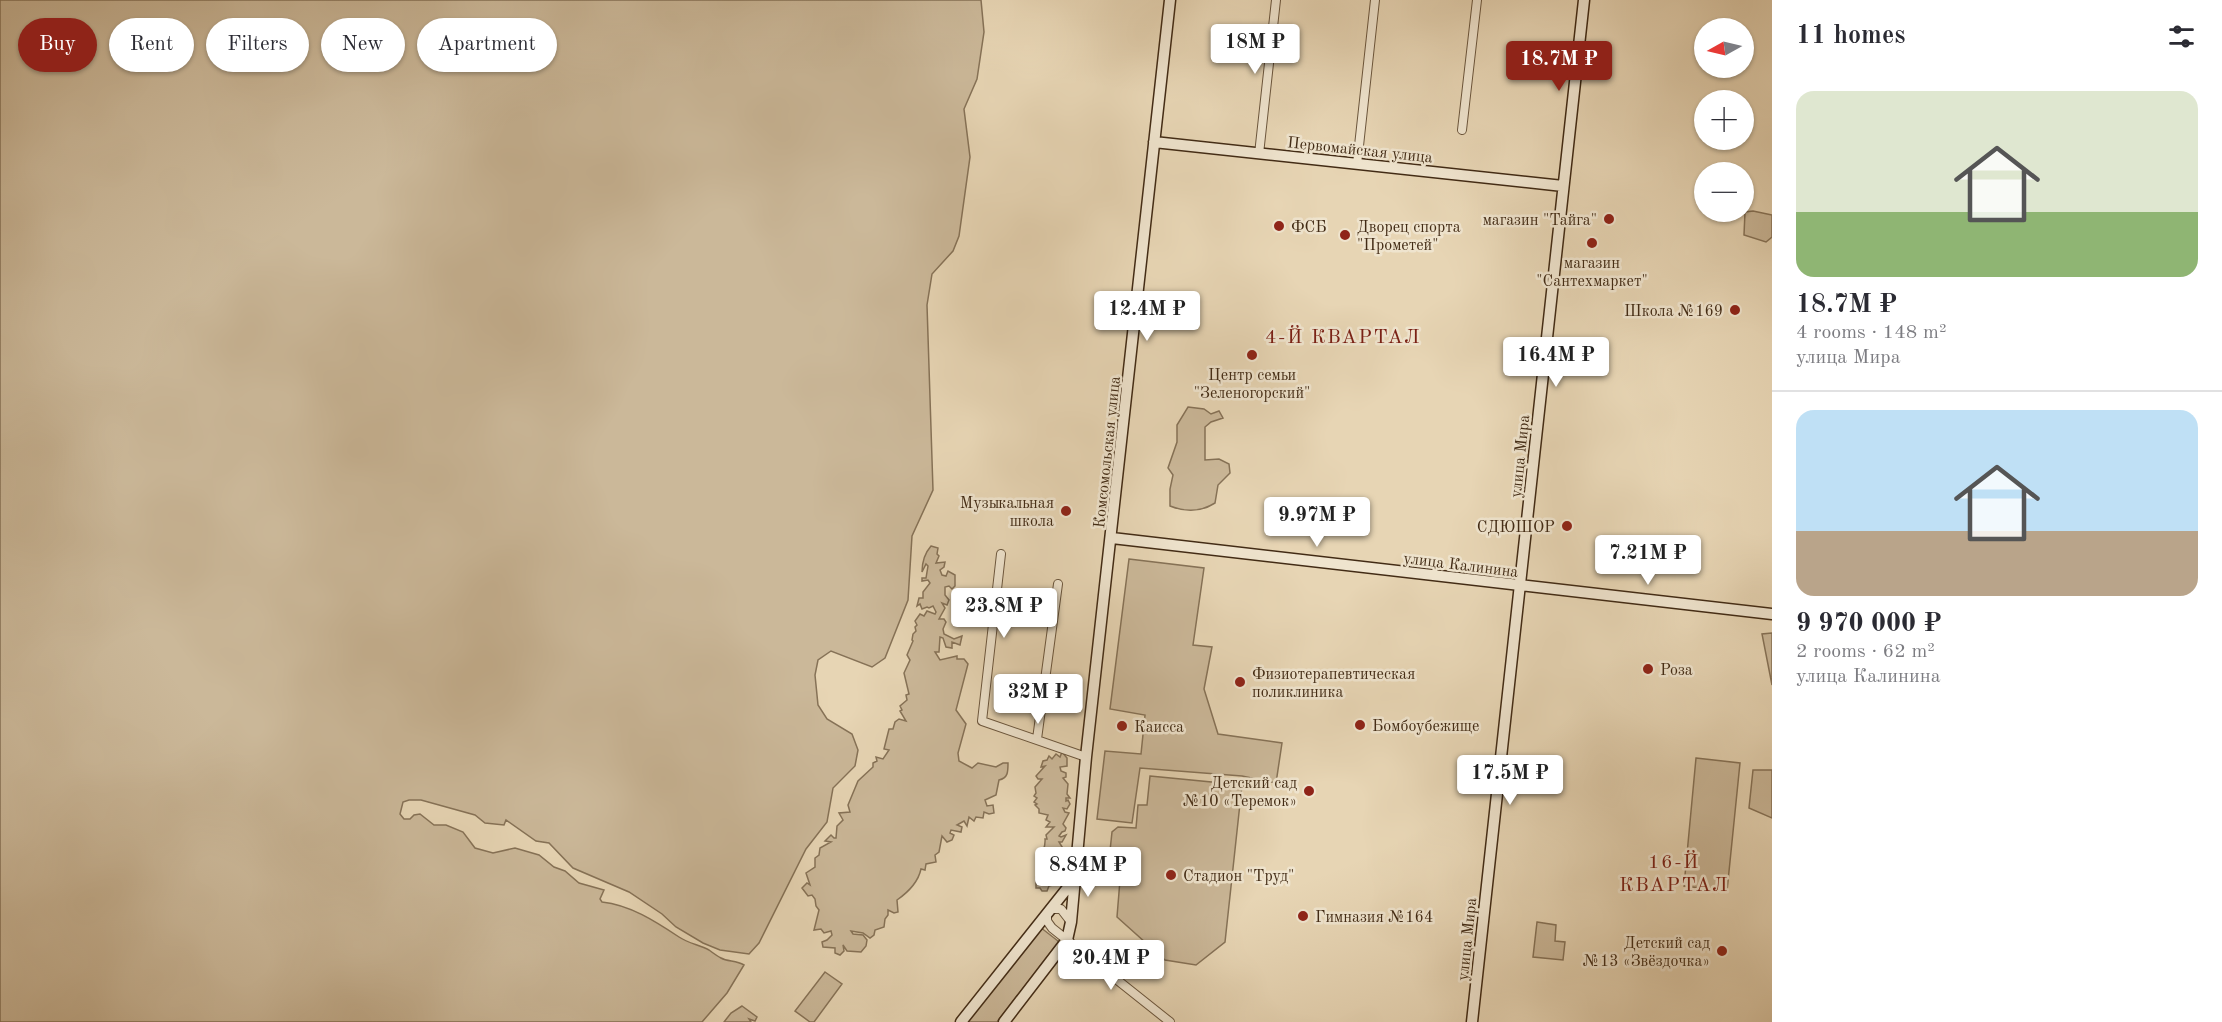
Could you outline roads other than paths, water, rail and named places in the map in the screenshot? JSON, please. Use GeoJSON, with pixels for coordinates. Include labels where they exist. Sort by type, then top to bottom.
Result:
{"type":"FeatureCollection","features":[{"type":"Feature","properties":{"kind":"street","name":"Комсомольская улица"},"geometry":{"type":"LineString","coordinates":[[1004,1022],[1067,940],[1071,922],[1086,757],[1170,0]]}},
{"type":"Feature","properties":{"kind":"street"},"geometry":{"type":"LineString","coordinates":[[1259,154],[1276,0]]}},
{"type":"Feature","properties":{"kind":"street"},"geometry":{"type":"LineString","coordinates":[[1356,164],[1375,0]]}},
{"type":"Feature","properties":{"kind":"street"},"geometry":{"type":"LineString","coordinates":[[1462,130],[1478,0]]}},
{"type":"Feature","properties":{"kind":"street","name":"улица Мира"},"geometry":{"type":"LineString","coordinates":[[1472,1022],[1584,0]]}},
{"type":"Feature","properties":{"kind":"street","name":"Первомайская улица"},"geometry":{"type":"LineString","coordinates":[[1154,142],[1563,186]]}},
{"type":"Feature","properties":{"kind":"street","name":"улица Калинина"},"geometry":{"type":"LineString","coordinates":[[1112,538],[1772,614]]}},
{"type":"Feature","properties":{"kind":"street"},"geometry":{"type":"LineString","coordinates":[[1000,554],[982,720],[1077,756],[1086,757]]}},
{"type":"Feature","properties":{"kind":"street"},"geometry":{"type":"LineString","coordinates":[[1037,739],[1058,584]]}},
{"type":"Feature","properties":{"kind":"street","name":"Комсомольская улица"},"geometry":{"type":"LineString","coordinates":[[961,1022],[1069,886],[1076,870]]}},
{"type":"Feature","properties":{"kind":"street"},"geometry":{"type":"LineString","coordinates":[[1071,922],[1061,909],[1049,911],[1049,924],[1170,1022]]}},
{"type":"Feature","properties":{"kind":"place","name":"магазин \"Тайга\""},"geometry":{"type":"Point","coordinates":[1609,219]}},
{"type":"Feature","properties":{"kind":"place","name":"ФСБ"},"geometry":{"type":"Point","coordinates":[1279,226]}},
{"type":"Feature","properties":{"kind":"place","name":"Дворец спорта \"Прометей\""},"geometry":{"type":"Point","coordinates":[1345,235]}},
{"type":"Feature","properties":{"kind":"place","name":"магазин \"Сантехмаркет\""},"geometry":{"type":"Point","coordinates":[1592,243]}},
{"type":"Feature","properties":{"kind":"place","name":"Школа №169"},"geometry":{"type":"Point","coordinates":[1735,310]}},
{"type":"Feature","properties":{"kind":"place","name":"Центр семьи \"Зеленогорский\""},"geometry":{"type":"Point","coordinates":[1252,355]}},
{"type":"Feature","properties":{"kind":"place","name":"Музыкальная школа"},"geometry":{"type":"Point","coordinates":[1066,511]}},
{"type":"Feature","properties":{"kind":"place","name":"СДЮШОР"},"geometry":{"type":"Point","coordinates":[1567,526]}},
{"type":"Feature","properties":{"kind":"place","name":"Роза"},"geometry":{"type":"Point","coordinates":[1648,669]}},
{"type":"Feature","properties":{"kind":"place","name":"Физиотерапевтическая поликлиника"},"geometry":{"type":"Point","coordinates":[1240,682]}},
{"type":"Feature","properties":{"kind":"place","name":"Бомбоубежище"},"geometry":{"type":"Point","coordinates":[1360,725]}},
{"type":"Feature","properties":{"kind":"place","name":"Каисса"},"geometry":{"type":"Point","coordinates":[1122,726]}},
{"type":"Feature","properties":{"kind":"place","name":"Детский сад №10 «Теремок»"},"geometry":{"type":"Point","coordinates":[1309,791]}},
{"type":"Feature","properties":{"kind":"place","name":"Стадион \"Труд\""},"geometry":{"type":"Point","coordinates":[1171,875]}},
{"type":"Feature","properties":{"kind":"place","name":"Гимназия №164"},"geometry":{"type":"Point","coordinates":[1303,916]}},
{"type":"Feature","properties":{"kind":"place","name":"Детский сад №13 «Звёздочка»"},"geometry":{"type":"Point","coordinates":[1722,951]}},
{"type":"Feature","properties":{"kind":"district","name":"4-Й КВАРТАЛ"},"geometry":{"type":"Point","coordinates":[1343,336]}},
{"type":"Feature","properties":{"kind":"district","name":"16-Й КВАРТАЛ"},"geometry":{"type":"Point","coordinates":[1674,872]}}]}
